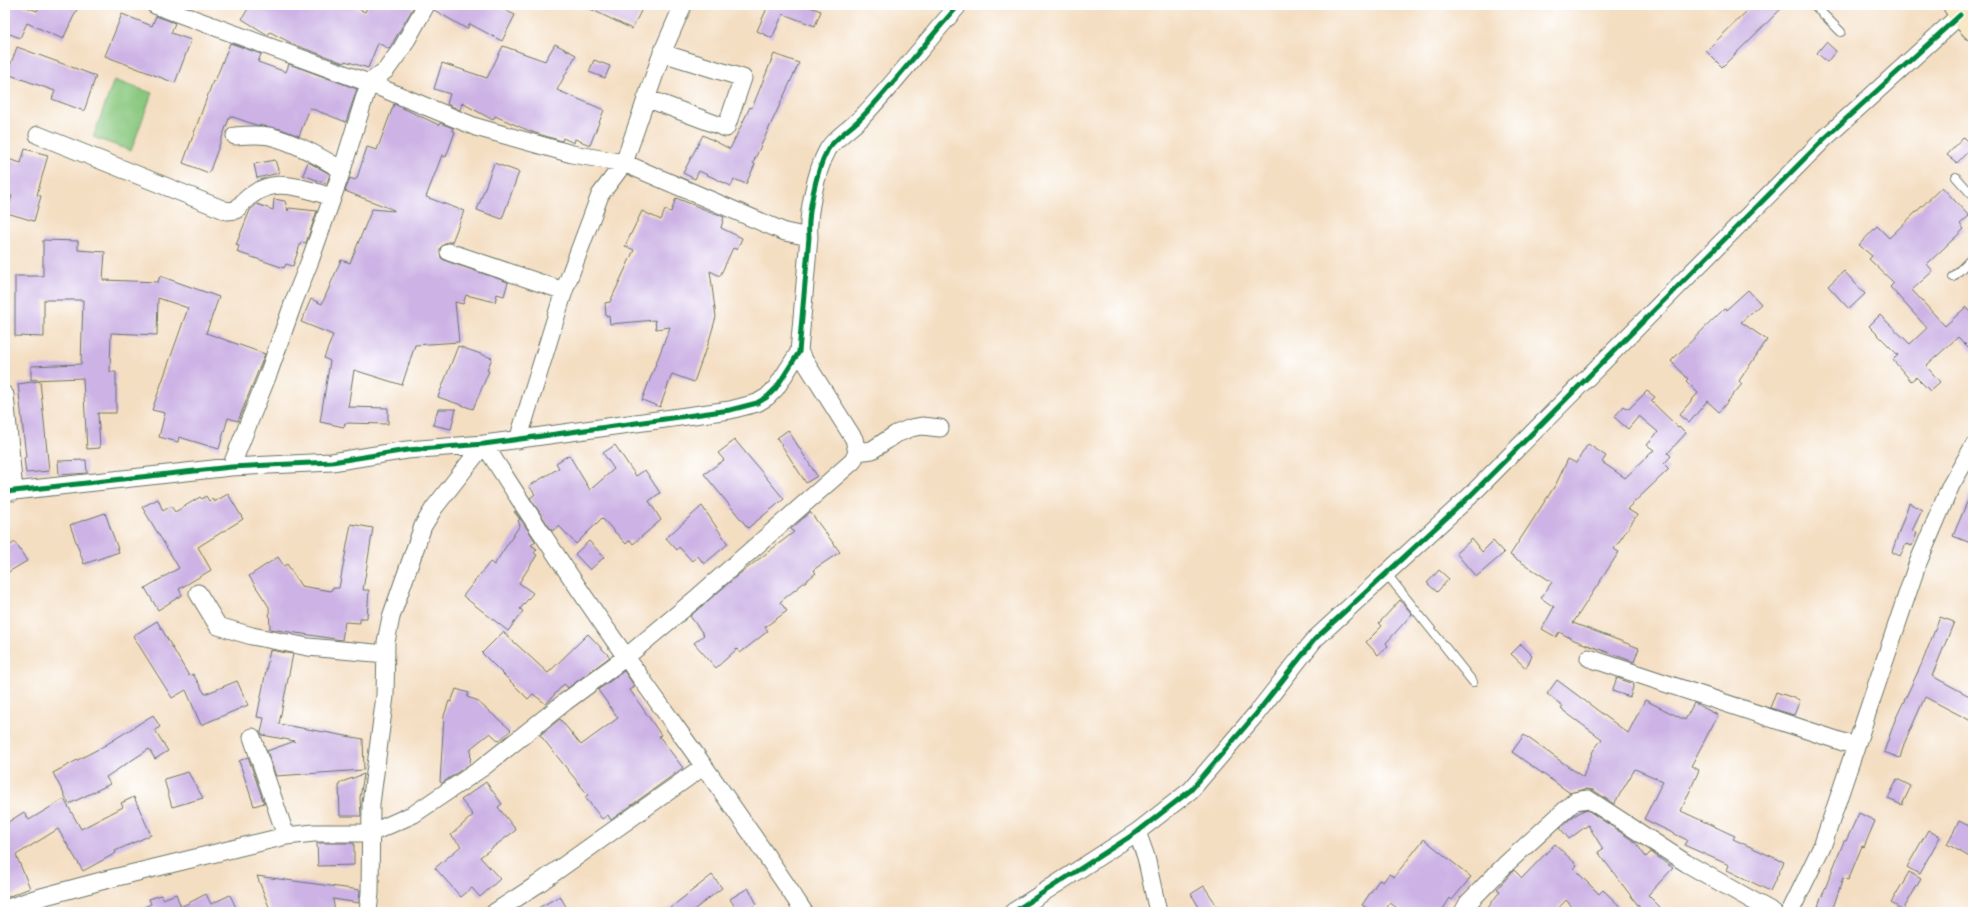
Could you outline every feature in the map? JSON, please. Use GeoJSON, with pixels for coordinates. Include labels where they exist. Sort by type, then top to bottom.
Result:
{"type":"FeatureCollection","features":[{"type":"Feature","properties":{"kind":"street"},"geometry":{"type":"LineString","coordinates":[[155,5],[369,83],[476,127],[572,154],[624,162],[785,232],[809,237]]}},
{"type":"Feature","properties":{"kind":"street"},"geometry":{"type":"LineString","coordinates":[[231,467],[269,372],[342,170],[369,83],[386,70],[402,48],[426,5]]}},
{"type":"Feature","properties":{"kind":"street"},"geometry":{"type":"LineString","coordinates":[[518,440],[564,291],[600,195],[624,162],[662,53],[683,5]]}},
{"type":"Feature","properties":{"kind":"street"},"geometry":{"type":"LineString","coordinates":[[5,395],[10,492],[231,467],[332,462],[407,450],[518,440],[730,410],[758,403],[776,388],[800,352],[809,237],[808,226],[812,200],[821,166],[832,142],[852,128],[957,7]]}},
{"type":"Feature","properties":{"kind":"street"},"geometry":{"type":"LineString","coordinates":[[1013,912],[1137,832],[1191,790],[1256,714],[1315,639],[1469,497],[1824,139],[1963,17]]}},
{"type":"Feature","properties":{"kind":"street"},"geometry":{"type":"LineString","coordinates":[[646,98],[726,128],[743,78],[662,53]]}},
{"type":"Feature","properties":{"kind":"street"},"geometry":{"type":"LineString","coordinates":[[38,135],[227,211],[236,210],[242,202],[262,187],[281,185],[299,187],[332,197]]}},
{"type":"Feature","properties":{"kind":"street"},"geometry":{"type":"LineString","coordinates":[[235,136],[270,136],[314,154],[342,170]]}},
{"type":"Feature","properties":{"kind":"street"},"geometry":{"type":"LineString","coordinates":[[449,252],[564,291]]}},
{"type":"Feature","properties":{"kind":"street"},"geometry":{"type":"LineString","coordinates":[[5,909],[34,899],[105,880],[286,836],[314,833],[371,833],[414,814],[482,768],[565,702],[626,657],[699,596],[853,461],[857,452],[851,432],[800,352]]}},
{"type":"Feature","properties":{"kind":"street"},"geometry":{"type":"LineString","coordinates":[[857,452],[872,450],[896,434],[911,428],[922,426],[940,428]]}},
{"type":"Feature","properties":{"kind":"street"},"geometry":{"type":"LineString","coordinates":[[368,912],[371,804],[385,696],[386,642],[391,617],[423,526],[434,508],[484,444]]}},
{"type":"Feature","properties":{"kind":"street"},"geometry":{"type":"LineString","coordinates":[[484,444],[550,547],[704,766],[804,912]]}},
{"type":"Feature","properties":{"kind":"street"},"geometry":{"type":"LineString","coordinates":[[1790,912],[1823,844],[1917,565],[1951,485],[1973,447]]}},
{"type":"Feature","properties":{"kind":"street"},"geometry":{"type":"LineString","coordinates":[[198,593],[218,626],[252,636],[308,647],[386,654]]}},
{"type":"Feature","properties":{"kind":"street"},"geometry":{"type":"LineString","coordinates":[[1589,658],[1855,746]]}},
{"type":"Feature","properties":{"kind":"street"},"geometry":{"type":"LineString","coordinates":[[252,736],[286,836]]}},
{"type":"Feature","properties":{"kind":"street"},"geometry":{"type":"LineString","coordinates":[[495,912],[538,884],[704,766]]}},
{"type":"Feature","properties":{"kind":"street"},"geometry":{"type":"LineString","coordinates":[[1463,912],[1468,904],[1507,863],[1574,801],[1588,799],[1686,863],[1773,912]]}},
{"type":"Feature","properties":{"kind":"street"},"geometry":{"type":"LineString","coordinates":[[1137,832],[1146,857],[1158,912]]}},
{"type":"Feature","properties":{"kind":"lane"},"geometry":{"type":"LineString","coordinates":[[1814,5],[1841,32]]}},
{"type":"Feature","properties":{"kind":"lane"},"geometry":{"type":"LineString","coordinates":[[1956,177],[1973,196]]}},
{"type":"Feature","properties":{"kind":"lane"},"geometry":{"type":"LineString","coordinates":[[1953,277],[1973,257]]}},
{"type":"Feature","properties":{"kind":"lane"},"geometry":{"type":"LineString","coordinates":[[1386,573],[1473,682]]}},
{"type":"Feature","properties":{"kind":"green space"},"geometry":{"type":"Polygon","coordinates":[[[114,80],[152,93],[131,151],[93,137],[114,80]]]}},
{"type":"Feature","properties":{"kind":"building"},"geometry":{"type":"Polygon","coordinates":[[[5,5],[21,5],[37,11],[40,5],[79,5],[63,39],[27,23],[20,38],[5,32],[5,5]]]}},
{"type":"Feature","properties":{"kind":"building"},"geometry":{"type":"Polygon","coordinates":[[[250,5],[351,5],[365,12],[368,5],[415,5],[389,49],[378,43],[368,68],[345,61],[344,63],[295,45],[270,32],[268,35],[242,19],[250,5]]]}},
{"type":"Feature","properties":{"kind":"building"},"geometry":{"type":"Polygon","coordinates":[[[436,5],[494,5],[515,15],[502,41],[470,24],[467,29],[434,10],[436,5]]]}},
{"type":"Feature","properties":{"kind":"building"},"geometry":{"type":"Polygon","coordinates":[[[582,5],[644,5],[632,29],[582,5]]]}},
{"type":"Feature","properties":{"kind":"building"},"geometry":{"type":"Polygon","coordinates":[[[762,5],[804,5],[821,11],[815,26],[783,14],[772,38],[757,31],[767,8],[762,5]]]}},
{"type":"Feature","properties":{"kind":"building"},"geometry":{"type":"Polygon","coordinates":[[[1753,5],[1785,5],[1722,67],[1706,51],[1753,5]]]}},
{"type":"Feature","properties":{"kind":"building"},"geometry":{"type":"Polygon","coordinates":[[[122,14],[152,26],[156,16],[175,23],[171,33],[191,40],[175,83],[105,56],[122,14]]]}},
{"type":"Feature","properties":{"kind":"building"},"geometry":{"type":"Polygon","coordinates":[[[1826,42],[1836,51],[1827,62],[1817,53],[1826,42]]]}},
{"type":"Feature","properties":{"kind":"building"},"geometry":{"type":"Polygon","coordinates":[[[230,43],[261,54],[258,62],[286,72],[289,64],[357,89],[346,122],[310,108],[299,136],[281,129],[256,125],[230,116],[209,173],[183,163],[213,81],[215,81],[230,43]]]}},
{"type":"Feature","properties":{"kind":"building"},"geometry":{"type":"Polygon","coordinates":[[[555,44],[576,55],[557,90],[604,110],[590,145],[575,139],[574,143],[563,138],[562,141],[532,132],[495,116],[493,120],[462,103],[460,110],[447,104],[450,94],[434,89],[442,63],[487,78],[503,46],[545,61],[555,44]]]}},
{"type":"Feature","properties":{"kind":"building"},"geometry":{"type":"Polygon","coordinates":[[[17,47],[96,76],[84,111],[52,99],[55,91],[7,74],[17,47]]]}},
{"type":"Feature","properties":{"kind":"building"},"geometry":{"type":"Polygon","coordinates":[[[774,54],[799,63],[753,163],[755,164],[746,184],[734,179],[731,186],[699,171],[695,179],[683,173],[703,135],[730,149],[750,107],[752,108],[774,54]]]}},
{"type":"Feature","properties":{"kind":"building"},"geometry":{"type":"Polygon","coordinates":[[[594,60],[610,66],[605,78],[589,72],[594,60]]]}},
{"type":"Feature","properties":{"kind":"building"},"geometry":{"type":"Polygon","coordinates":[[[394,104],[439,125],[440,123],[453,128],[452,130],[455,132],[446,157],[442,155],[426,197],[464,211],[452,242],[447,242],[440,248],[441,258],[508,282],[504,296],[497,294],[495,302],[466,295],[463,304],[455,302],[459,342],[415,345],[402,385],[354,370],[348,407],[388,408],[388,424],[345,423],[344,427],[320,422],[330,361],[324,358],[333,335],[301,322],[311,299],[322,304],[341,260],[350,263],[372,209],[394,211],[345,191],[350,178],[355,180],[357,178],[367,147],[377,150],[394,104]]]}},
{"type":"Feature","properties":{"kind":"building"},"geometry":{"type":"Polygon","coordinates":[[[1964,137],[1973,146],[1957,163],[1947,155],[1964,137]]]}},
{"type":"Feature","properties":{"kind":"building"},"geometry":{"type":"Polygon","coordinates":[[[25,149],[48,155],[37,195],[41,196],[34,221],[7,213],[12,196],[5,194],[5,158],[21,163],[25,149]]]}},
{"type":"Feature","properties":{"kind":"building"},"geometry":{"type":"Polygon","coordinates":[[[275,160],[279,173],[257,178],[254,164],[275,160]]]}},
{"type":"Feature","properties":{"kind":"building"},"geometry":{"type":"Polygon","coordinates":[[[308,162],[330,174],[327,184],[303,175],[308,162]]]}},
{"type":"Feature","properties":{"kind":"building"},"geometry":{"type":"Polygon","coordinates":[[[494,163],[519,172],[502,219],[477,210],[494,163]]]}},
{"type":"Feature","properties":{"kind":"building"},"geometry":{"type":"Polygon","coordinates":[[[1942,187],[1969,216],[1960,224],[1964,229],[1927,264],[1933,271],[1912,290],[1945,326],[1966,307],[1973,314],[1973,352],[1958,337],[1928,364],[1927,367],[1940,382],[1930,391],[1916,377],[1911,381],[1893,360],[1898,355],[1869,326],[1880,315],[1910,344],[1927,328],[1890,287],[1894,283],[1869,259],[1872,256],[1859,245],[1877,226],[1889,238],[1942,187]]]}},
{"type":"Feature","properties":{"kind":"building"},"geometry":{"type":"Polygon","coordinates":[[[676,198],[724,217],[721,228],[742,238],[737,250],[733,248],[720,276],[710,271],[716,317],[706,351],[694,382],[672,374],[660,407],[642,400],[670,327],[656,329],[655,320],[610,324],[609,316],[606,316],[605,303],[610,302],[634,250],[625,246],[642,211],[661,220],[665,210],[671,212],[676,198]]]}},
{"type":"Feature","properties":{"kind":"building"},"geometry":{"type":"Polygon","coordinates":[[[274,199],[285,201],[288,211],[289,208],[317,211],[306,243],[301,242],[293,266],[286,264],[284,268],[237,252],[239,246],[236,245],[250,210],[257,204],[273,210],[274,199]]]}},
{"type":"Feature","properties":{"kind":"building"},"geometry":{"type":"Polygon","coordinates":[[[43,240],[78,241],[78,250],[105,252],[103,280],[158,282],[160,276],[219,297],[206,333],[265,354],[238,421],[228,418],[219,449],[179,437],[178,442],[159,437],[165,413],[152,410],[188,308],[158,298],[157,335],[111,333],[110,372],[116,372],[116,413],[98,413],[100,448],[87,449],[83,378],[31,380],[31,366],[81,364],[83,300],[44,300],[44,337],[15,336],[15,276],[43,276],[43,240]]]}},
{"type":"Feature","properties":{"kind":"building"},"geometry":{"type":"Polygon","coordinates":[[[1844,271],[1865,294],[1849,309],[1828,286],[1844,271]]]}},
{"type":"Feature","properties":{"kind":"building"},"geometry":{"type":"Polygon","coordinates":[[[1748,290],[1761,304],[1741,322],[1767,340],[1739,381],[1742,384],[1719,412],[1707,401],[1689,423],[1679,415],[1698,393],[1686,381],[1688,379],[1671,361],[1724,309],[1726,310],[1748,290]]]}},
{"type":"Feature","properties":{"kind":"building"},"geometry":{"type":"Polygon","coordinates":[[[458,346],[492,358],[487,370],[489,371],[473,409],[438,397],[458,346]]]}},
{"type":"Feature","properties":{"kind":"building"},"geometry":{"type":"Polygon","coordinates":[[[40,381],[49,471],[26,473],[24,458],[26,457],[18,384],[40,381]]]}},
{"type":"Feature","properties":{"kind":"building"},"geometry":{"type":"Polygon","coordinates":[[[1647,391],[1655,397],[1651,401],[1686,433],[1668,453],[1671,456],[1664,464],[1669,469],[1627,509],[1637,515],[1614,549],[1619,552],[1573,623],[1639,648],[1634,662],[1574,640],[1559,632],[1556,637],[1542,629],[1554,607],[1541,598],[1552,582],[1510,555],[1556,484],[1568,459],[1576,463],[1588,444],[1606,456],[1602,462],[1625,478],[1654,450],[1647,445],[1658,432],[1639,416],[1628,429],[1614,417],[1624,406],[1629,409],[1647,391]]]}},
{"type":"Feature","properties":{"kind":"building"},"geometry":{"type":"Polygon","coordinates":[[[438,409],[456,409],[451,429],[433,425],[438,409]]]}},
{"type":"Feature","properties":{"kind":"building"},"geometry":{"type":"Polygon","coordinates":[[[788,430],[817,476],[806,483],[777,438],[788,430]]]}},
{"type":"Feature","properties":{"kind":"building"},"geometry":{"type":"Polygon","coordinates":[[[735,440],[784,499],[748,528],[704,474],[724,460],[718,453],[735,440]]]}},
{"type":"Feature","properties":{"kind":"building"},"geometry":{"type":"Polygon","coordinates":[[[615,445],[636,476],[645,470],[660,493],[649,501],[661,520],[633,544],[630,540],[626,544],[602,518],[576,544],[559,526],[552,531],[530,498],[535,494],[529,486],[559,468],[556,463],[569,455],[590,490],[614,469],[603,453],[615,445]]]}},
{"type":"Feature","properties":{"kind":"building"},"geometry":{"type":"Polygon","coordinates":[[[86,460],[87,473],[59,475],[58,461],[86,460]]]}},
{"type":"Feature","properties":{"kind":"building"},"geometry":{"type":"Polygon","coordinates":[[[1973,488],[1973,544],[1953,536],[1973,488]]]}},
{"type":"Feature","properties":{"kind":"building"},"geometry":{"type":"Polygon","coordinates":[[[228,494],[243,519],[198,547],[211,570],[179,589],[182,595],[158,610],[145,588],[179,568],[142,507],[158,499],[163,511],[171,506],[175,512],[200,497],[202,499],[206,496],[209,501],[212,498],[214,502],[228,494]]]}},
{"type":"Feature","properties":{"kind":"building"},"geometry":{"type":"Polygon","coordinates":[[[1909,503],[1922,510],[1912,531],[1917,533],[1912,546],[1906,544],[1900,556],[1892,552],[1909,503]]]}},
{"type":"Feature","properties":{"kind":"building"},"geometry":{"type":"Polygon","coordinates":[[[702,506],[728,544],[704,564],[698,556],[692,561],[679,547],[677,550],[666,538],[702,506]]]}},
{"type":"Feature","properties":{"kind":"building"},"geometry":{"type":"Polygon","coordinates":[[[515,511],[536,542],[531,545],[537,549],[534,553],[537,555],[519,583],[533,593],[520,609],[523,611],[508,631],[463,596],[490,562],[494,565],[520,525],[518,521],[520,519],[514,512],[515,511]]]}},
{"type":"Feature","properties":{"kind":"building"},"geometry":{"type":"Polygon","coordinates":[[[810,512],[840,552],[813,570],[816,573],[780,602],[787,611],[765,627],[768,631],[740,653],[737,649],[716,668],[694,643],[704,635],[690,616],[737,576],[794,532],[791,529],[810,512]]]}},
{"type":"Feature","properties":{"kind":"building"},"geometry":{"type":"Polygon","coordinates":[[[105,513],[119,552],[84,564],[70,525],[105,513]]]}},
{"type":"Feature","properties":{"kind":"building"},"geometry":{"type":"Polygon","coordinates":[[[351,524],[373,528],[363,590],[369,590],[367,618],[360,618],[360,623],[345,622],[342,640],[270,629],[269,607],[249,576],[278,557],[284,566],[287,564],[301,586],[331,591],[332,588],[339,588],[351,524]]]}},
{"type":"Feature","properties":{"kind":"building"},"geometry":{"type":"Polygon","coordinates":[[[1472,539],[1482,552],[1493,541],[1504,553],[1476,577],[1456,553],[1472,539]]]}},
{"type":"Feature","properties":{"kind":"building"},"geometry":{"type":"Polygon","coordinates":[[[589,541],[604,557],[590,570],[575,554],[589,541]]]}},
{"type":"Feature","properties":{"kind":"building"},"geometry":{"type":"Polygon","coordinates":[[[15,542],[27,561],[5,574],[5,549],[15,542]]]}},
{"type":"Feature","properties":{"kind":"building"},"geometry":{"type":"Polygon","coordinates":[[[1439,570],[1449,579],[1437,592],[1427,583],[1439,570]]]}},
{"type":"Feature","properties":{"kind":"building"},"geometry":{"type":"Polygon","coordinates":[[[1400,600],[1412,614],[1386,643],[1388,646],[1378,655],[1366,642],[1382,626],[1379,623],[1400,600]]]}},
{"type":"Feature","properties":{"kind":"building"},"geometry":{"type":"Polygon","coordinates":[[[1940,617],[1954,622],[1932,676],[1973,698],[1973,722],[1925,697],[1904,744],[1900,758],[1884,752],[1895,720],[1922,663],[1940,617]]]}},
{"type":"Feature","properties":{"kind":"building"},"geometry":{"type":"Polygon","coordinates":[[[157,621],[189,676],[193,674],[205,694],[237,681],[248,705],[201,725],[186,690],[172,698],[133,636],[157,621]]]}},
{"type":"Feature","properties":{"kind":"building"},"geometry":{"type":"Polygon","coordinates":[[[503,632],[548,673],[588,634],[610,657],[568,688],[564,684],[546,704],[533,694],[528,699],[482,653],[503,632]]]}},
{"type":"Feature","properties":{"kind":"building"},"geometry":{"type":"Polygon","coordinates":[[[1521,644],[1532,655],[1526,668],[1511,654],[1521,644]]]}},
{"type":"Feature","properties":{"kind":"building"},"geometry":{"type":"Polygon","coordinates":[[[270,650],[293,654],[279,724],[363,739],[364,770],[276,776],[267,751],[295,741],[262,735],[261,733],[264,718],[257,717],[270,650]]]}},
{"type":"Feature","properties":{"kind":"building"},"geometry":{"type":"Polygon","coordinates":[[[624,671],[635,687],[630,690],[661,735],[659,736],[683,768],[611,820],[608,815],[602,819],[585,797],[588,795],[540,735],[560,719],[581,745],[618,718],[598,690],[624,671]]]}},
{"type":"Feature","properties":{"kind":"building"},"geometry":{"type":"Polygon","coordinates":[[[1617,678],[1634,684],[1630,697],[1612,691],[1617,678]]]}},
{"type":"Feature","properties":{"kind":"building"},"geometry":{"type":"Polygon","coordinates":[[[1557,680],[1628,733],[1645,700],[1685,720],[1694,703],[1718,715],[1691,766],[1699,770],[1681,811],[1735,836],[1733,839],[1784,862],[1770,891],[1727,870],[1729,865],[1684,845],[1687,840],[1644,819],[1663,781],[1635,769],[1614,804],[1593,790],[1586,789],[1570,793],[1512,752],[1524,735],[1583,777],[1593,751],[1602,739],[1561,709],[1563,706],[1547,694],[1557,680]]]}},
{"type":"Feature","properties":{"kind":"building"},"geometry":{"type":"Polygon","coordinates":[[[456,689],[469,693],[467,697],[476,700],[511,730],[499,741],[490,733],[471,748],[470,764],[442,783],[440,782],[444,716],[449,701],[451,702],[456,689]]]}},
{"type":"Feature","properties":{"kind":"building"},"geometry":{"type":"Polygon","coordinates":[[[1776,692],[1800,700],[1794,715],[1770,708],[1776,692]]]}},
{"type":"Feature","properties":{"kind":"building"},"geometry":{"type":"Polygon","coordinates":[[[153,715],[160,727],[155,730],[168,751],[155,759],[149,749],[106,777],[110,784],[69,804],[53,773],[104,746],[153,715]]]}},
{"type":"Feature","properties":{"kind":"building"},"geometry":{"type":"Polygon","coordinates":[[[248,757],[264,803],[254,806],[239,761],[248,757]]]}},
{"type":"Feature","properties":{"kind":"building"},"geometry":{"type":"Polygon","coordinates":[[[188,772],[203,798],[172,807],[164,779],[188,772]]]}},
{"type":"Feature","properties":{"kind":"building"},"geometry":{"type":"Polygon","coordinates":[[[364,774],[360,798],[361,816],[340,816],[339,783],[364,774]]]}},
{"type":"Feature","properties":{"kind":"building"},"geometry":{"type":"Polygon","coordinates":[[[1897,779],[1911,786],[1902,805],[1888,799],[1897,779]]]}},
{"type":"Feature","properties":{"kind":"building"},"geometry":{"type":"Polygon","coordinates":[[[486,782],[502,804],[498,807],[516,830],[480,857],[500,879],[480,897],[472,888],[461,897],[435,868],[461,846],[451,835],[473,815],[461,800],[486,782]]]}},
{"type":"Feature","properties":{"kind":"building"},"geometry":{"type":"Polygon","coordinates":[[[134,797],[151,835],[115,851],[116,853],[83,871],[58,829],[16,855],[30,888],[5,898],[5,824],[24,812],[29,820],[64,799],[81,829],[123,807],[121,803],[134,797]]]}},
{"type":"Feature","properties":{"kind":"building"},"geometry":{"type":"Polygon","coordinates":[[[1586,809],[1635,842],[1646,857],[1651,852],[1673,868],[1648,895],[1665,912],[1643,912],[1598,852],[1603,849],[1588,825],[1569,839],[1560,828],[1572,817],[1586,809]]]}},
{"type":"Feature","properties":{"kind":"building"},"geometry":{"type":"Polygon","coordinates":[[[1859,813],[1875,821],[1864,847],[1862,846],[1848,880],[1843,878],[1832,911],[1818,906],[1844,841],[1846,841],[1859,813]]]}},
{"type":"Feature","properties":{"kind":"building"},"geometry":{"type":"Polygon","coordinates":[[[1959,821],[1973,828],[1973,859],[1947,844],[1959,821]]]}},
{"type":"Feature","properties":{"kind":"building"},"geometry":{"type":"Polygon","coordinates":[[[1928,830],[1940,837],[1919,874],[1907,867],[1928,830]]]}},
{"type":"Feature","properties":{"kind":"building"},"geometry":{"type":"Polygon","coordinates":[[[1424,839],[1471,877],[1452,900],[1450,898],[1441,912],[1403,912],[1390,903],[1384,912],[1374,912],[1362,905],[1379,880],[1383,882],[1389,874],[1394,877],[1424,839]]]}},
{"type":"Feature","properties":{"kind":"building"},"geometry":{"type":"Polygon","coordinates":[[[317,843],[354,843],[354,865],[318,866],[317,843]]]}},
{"type":"Feature","properties":{"kind":"building"},"geometry":{"type":"Polygon","coordinates":[[[1555,844],[1577,865],[1574,869],[1599,894],[1603,890],[1626,912],[1577,912],[1566,900],[1555,912],[1485,912],[1500,891],[1497,889],[1514,870],[1522,878],[1555,844]]]}},
{"type":"Feature","properties":{"kind":"building"},"geometry":{"type":"Polygon","coordinates":[[[1909,872],[1921,879],[1903,910],[1891,903],[1909,872]]]}},
{"type":"Feature","properties":{"kind":"building"},"geometry":{"type":"Polygon","coordinates":[[[712,875],[722,888],[691,912],[665,912],[712,875]]]}},
{"type":"Feature","properties":{"kind":"building"},"geometry":{"type":"Polygon","coordinates":[[[257,876],[360,890],[359,903],[333,899],[335,912],[271,912],[257,876]]]}},
{"type":"Feature","properties":{"kind":"building"},"geometry":{"type":"Polygon","coordinates":[[[1204,886],[1221,912],[1202,912],[1191,894],[1204,886]]]}},
{"type":"Feature","properties":{"kind":"building"},"geometry":{"type":"Polygon","coordinates":[[[748,888],[757,904],[743,912],[738,912],[730,899],[748,888]]]}},
{"type":"Feature","properties":{"kind":"building"},"geometry":{"type":"Polygon","coordinates":[[[176,894],[181,907],[206,894],[211,904],[230,895],[238,912],[133,912],[151,904],[149,899],[161,895],[163,899],[176,894]]]}},
{"type":"Feature","properties":{"kind":"building"},"geometry":{"type":"Polygon","coordinates":[[[560,896],[569,912],[531,912],[560,896]]]}},
{"type":"Feature","properties":{"kind":"cycle path"},"geometry":{"type":"LineString","coordinates":[[5,492],[231,467],[332,462],[407,450],[484,444],[730,410],[757,403],[767,397],[776,388],[799,352],[809,237],[809,217],[816,181],[827,151],[834,142],[859,120],[875,103],[957,7]]}},
{"type":"Feature","properties":{"kind":"cycle path"},"geometry":{"type":"LineString","coordinates":[[1013,912],[1137,832],[1191,790],[1256,714],[1315,639],[1469,497],[1824,139],[1960,15]]}}]}
